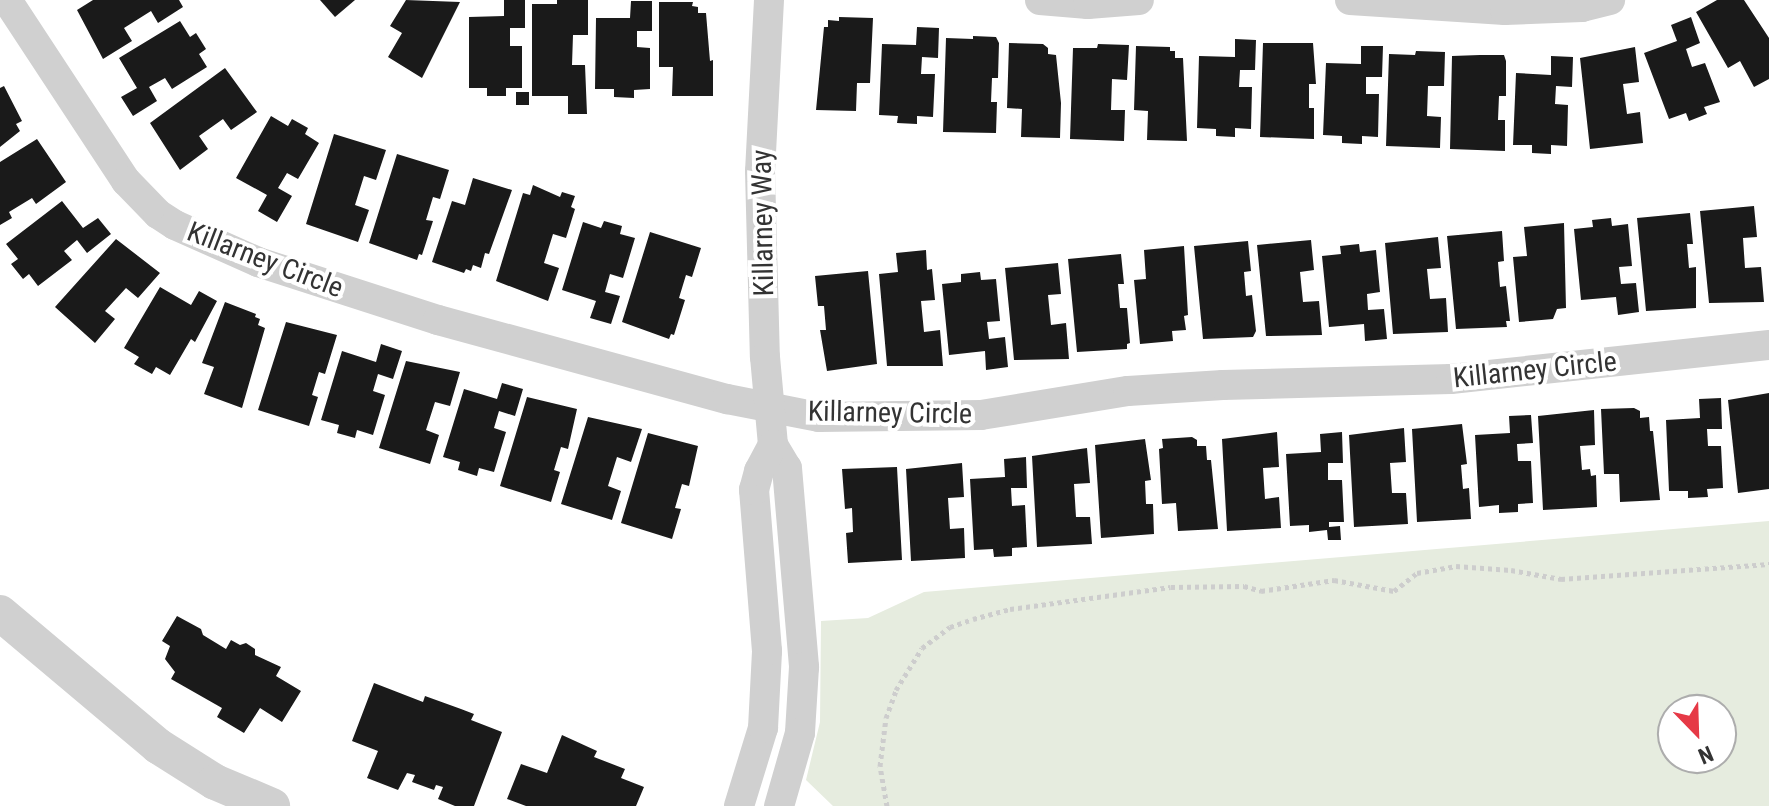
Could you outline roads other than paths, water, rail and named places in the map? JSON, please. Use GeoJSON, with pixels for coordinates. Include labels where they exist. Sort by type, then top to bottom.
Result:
{"type":"FeatureCollection","features":[{"type":"Feature","properties":{"kind":"street","name":"Killarney Circle"},"geometry":{"type":"LineString","coordinates":[[7,0],[126,181],[158,214],[175,225],[258,262],[438,320],[769,407],[819,417],[981,415],[1128,391],[1451,379],[1769,345]]}},
{"type":"Feature","properties":{"kind":"street","name":"Killarney Way"},"geometry":{"type":"LineString","coordinates":[[769,0],[760,171],[769,407],[773,445],[787,468],[804,667],[800,733],[779,806]]}},
{"type":"Feature","properties":{"kind":"street"},"geometry":{"type":"LineString","coordinates":[[1040,0],[1088,4],[1139,0]]}},
{"type":"Feature","properties":{"kind":"street"},"geometry":{"type":"LineString","coordinates":[[1350,0],[1505,10],[1582,7],[1610,0]]}},
{"type":"Feature","properties":{"kind":"street"},"geometry":{"type":"LineString","coordinates":[[739,806],[763,728],[767,651],[754,490],[759,471],[773,445]]}},
{"type":"Feature","properties":{"kind":"street"},"geometry":{"type":"LineString","coordinates":[[0,613],[158,746],[215,782],[272,806]]}}]}
